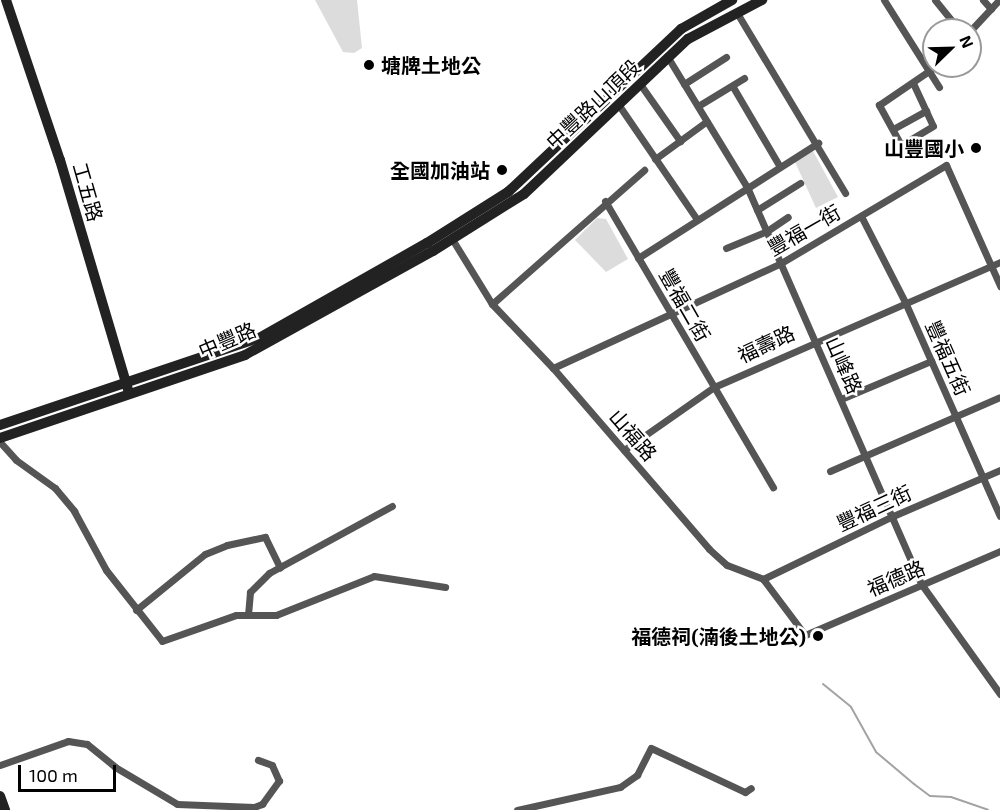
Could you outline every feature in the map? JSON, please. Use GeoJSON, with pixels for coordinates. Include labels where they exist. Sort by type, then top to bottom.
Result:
{"type":"FeatureCollection","features":[{"type":"Feature","properties":{"kind":"main road","name":"工五路"},"geometry":{"type":"LineString","coordinates":[[6,0],[60,160],[130,396]]}},
{"type":"Feature","properties":{"kind":"main road","name":"中豐路山頂段"},"geometry":{"type":"LineString","coordinates":[[448,235],[526,177],[681,29],[732,0]]}},
{"type":"Feature","properties":{"kind":"main road","name":"中豐路山頂段"},"geometry":{"type":"LineString","coordinates":[[448,235],[524,194],[688,39],[762,0]]}},
{"type":"Feature","properties":{"kind":"main road","name":"中豐路"},"geometry":{"type":"LineString","coordinates":[[0,425],[126,384],[221,357],[245,355],[448,235]]}},
{"type":"Feature","properties":{"kind":"main road","name":"中豐路"},"geometry":{"type":"LineString","coordinates":[[0,440],[130,396],[221,357]]}},
{"type":"Feature","properties":{"kind":"main road"},"geometry":{"type":"LineString","coordinates":[[0,796],[5,810]]}},
{"type":"Feature","properties":{"kind":"street"},"geometry":{"type":"LineString","coordinates":[[884,0],[922,59]]}},
{"type":"Feature","properties":{"kind":"street"},"geometry":{"type":"LineString","coordinates":[[935,0],[949,18]]}},
{"type":"Feature","properties":{"kind":"street"},"geometry":{"type":"LineString","coordinates":[[982,0],[990,9]]}},
{"type":"Feature","properties":{"kind":"street"},"geometry":{"type":"LineString","coordinates":[[982,18],[999,0]]}},
{"type":"Feature","properties":{"kind":"street"},"geometry":{"type":"LineString","coordinates":[[737,13],[818,143],[845,193]]}},
{"type":"Feature","properties":{"kind":"street","name":"山峰路"},"geometry":{"type":"LineString","coordinates":[[662,46],[747,187],[894,516],[922,585],[1000,694]]}},
{"type":"Feature","properties":{"kind":"street"},"geometry":{"type":"LineString","coordinates":[[684,84],[726,57]]}},
{"type":"Feature","properties":{"kind":"street"},"geometry":{"type":"LineString","coordinates":[[913,83],[933,126],[901,145],[879,105],[894,93],[922,77]]}},
{"type":"Feature","properties":{"kind":"street"},"geometry":{"type":"LineString","coordinates":[[698,106],[733,87],[744,78]]}},
{"type":"Feature","properties":{"kind":"street"},"geometry":{"type":"LineString","coordinates":[[934,78],[939,87]]}},
{"type":"Feature","properties":{"kind":"street"},"geometry":{"type":"LineString","coordinates":[[640,84],[680,141]]}},
{"type":"Feature","properties":{"kind":"street"},"geometry":{"type":"LineString","coordinates":[[733,87],[779,165]]}},
{"type":"Feature","properties":{"kind":"street"},"geometry":{"type":"LineString","coordinates":[[618,104],[696,218]]}},
{"type":"Feature","properties":{"kind":"street"},"geometry":{"type":"LineString","coordinates":[[893,129],[926,111]]}},
{"type":"Feature","properties":{"kind":"street"},"geometry":{"type":"LineString","coordinates":[[655,159],[707,121]]}},
{"type":"Feature","properties":{"kind":"street"},"geometry":{"type":"LineString","coordinates":[[638,258],[696,218],[818,143]]}},
{"type":"Feature","properties":{"kind":"street","name":"豐福一街"},"geometry":{"type":"LineString","coordinates":[[553,368],[781,263],[946,165],[1000,286]]}},
{"type":"Feature","properties":{"kind":"street"},"geometry":{"type":"LineString","coordinates":[[492,304],[605,201],[644,170]]}},
{"type":"Feature","properties":{"kind":"street"},"geometry":{"type":"LineString","coordinates":[[758,210],[800,183]]}},
{"type":"Feature","properties":{"kind":"street","name":"豐福二街"},"geometry":{"type":"LineString","coordinates":[[605,201],[773,487]]}},
{"type":"Feature","properties":{"kind":"street"},"geometry":{"type":"LineString","coordinates":[[726,248],[767,231],[788,216]]}},
{"type":"Feature","properties":{"kind":"street","name":"豐福五街"},"geometry":{"type":"LineString","coordinates":[[861,216],[905,302],[1000,516]]}},
{"type":"Feature","properties":{"kind":"street","name":"山福路"},"geometry":{"type":"LineString","coordinates":[[448,235],[492,304],[553,368],[720,559],[763,579],[805,635]]}},
{"type":"Feature","properties":{"kind":"street","name":"福壽路"},"geometry":{"type":"LineString","coordinates":[[624,450],[714,387],[815,340],[1000,262]]}},
{"type":"Feature","properties":{"kind":"street"},"geometry":{"type":"LineString","coordinates":[[841,399],[931,361]]}},
{"type":"Feature","properties":{"kind":"street"},"geometry":{"type":"LineString","coordinates":[[830,471],[1000,397]]}},
{"type":"Feature","properties":{"kind":"street"},"geometry":{"type":"LineString","coordinates":[[0,440],[16,460],[56,488],[74,511],[106,570],[162,641],[200,625],[248,615],[276,615],[381,575],[445,587]]}},
{"type":"Feature","properties":{"kind":"street","name":"豐福三街"},"geometry":{"type":"LineString","coordinates":[[763,579],[894,516],[1000,470]]}},
{"type":"Feature","properties":{"kind":"street"},"geometry":{"type":"LineString","coordinates":[[248,615],[250,592],[269,573],[392,506]]}},
{"type":"Feature","properties":{"kind":"street"},"geometry":{"type":"LineString","coordinates":[[136,610],[205,554],[227,546],[264,537],[280,568]]}},
{"type":"Feature","properties":{"kind":"street","name":"福德路"},"geometry":{"type":"LineString","coordinates":[[805,635],[1000,551]]}},
{"type":"Feature","properties":{"kind":"street"},"geometry":{"type":"LineString","coordinates":[[0,765],[68,741],[87,744],[114,767],[177,804],[257,808],[279,781],[272,765],[258,760]]}},
{"type":"Feature","properties":{"kind":"street"},"geometry":{"type":"LineString","coordinates":[[518,810],[620,787],[637,775],[651,748],[745,792],[751,788]]}},
{"type":"Feature","properties":{"kind":"shaded area"},"geometry":{"type":"Polygon","coordinates":[[[315,0],[357,0],[362,48],[354,53],[343,52],[315,0]]]}},
{"type":"Feature","properties":{"kind":"shaded area"},"geometry":{"type":"Polygon","coordinates":[[[813,151],[838,197],[816,208],[795,162],[813,151]]]}},
{"type":"Feature","properties":{"kind":"shaded area"},"geometry":{"type":"Polygon","coordinates":[[[597,218],[606,219],[628,259],[606,272],[575,240],[597,218]]]}},
{"type":"Feature","properties":{"kind":"waterway"},"geometry":{"type":"LineString","coordinates":[[823,684],[851,707],[876,752],[914,784],[930,796],[951,797],[988,810]]}},
{"type":"Feature","properties":{"kind":"place","name":"塘牌土地公"},"geometry":{"type":"Point","coordinates":[369,65]}},
{"type":"Feature","properties":{"kind":"place","name":"山豐國小"},"geometry":{"type":"Point","coordinates":[976,148]}},
{"type":"Feature","properties":{"kind":"place","name":"全國加油站"},"geometry":{"type":"Point","coordinates":[502,170]}},
{"type":"Feature","properties":{"kind":"place","name":"福德祠(湳後土地公)"},"geometry":{"type":"Point","coordinates":[818,636]}}]}
